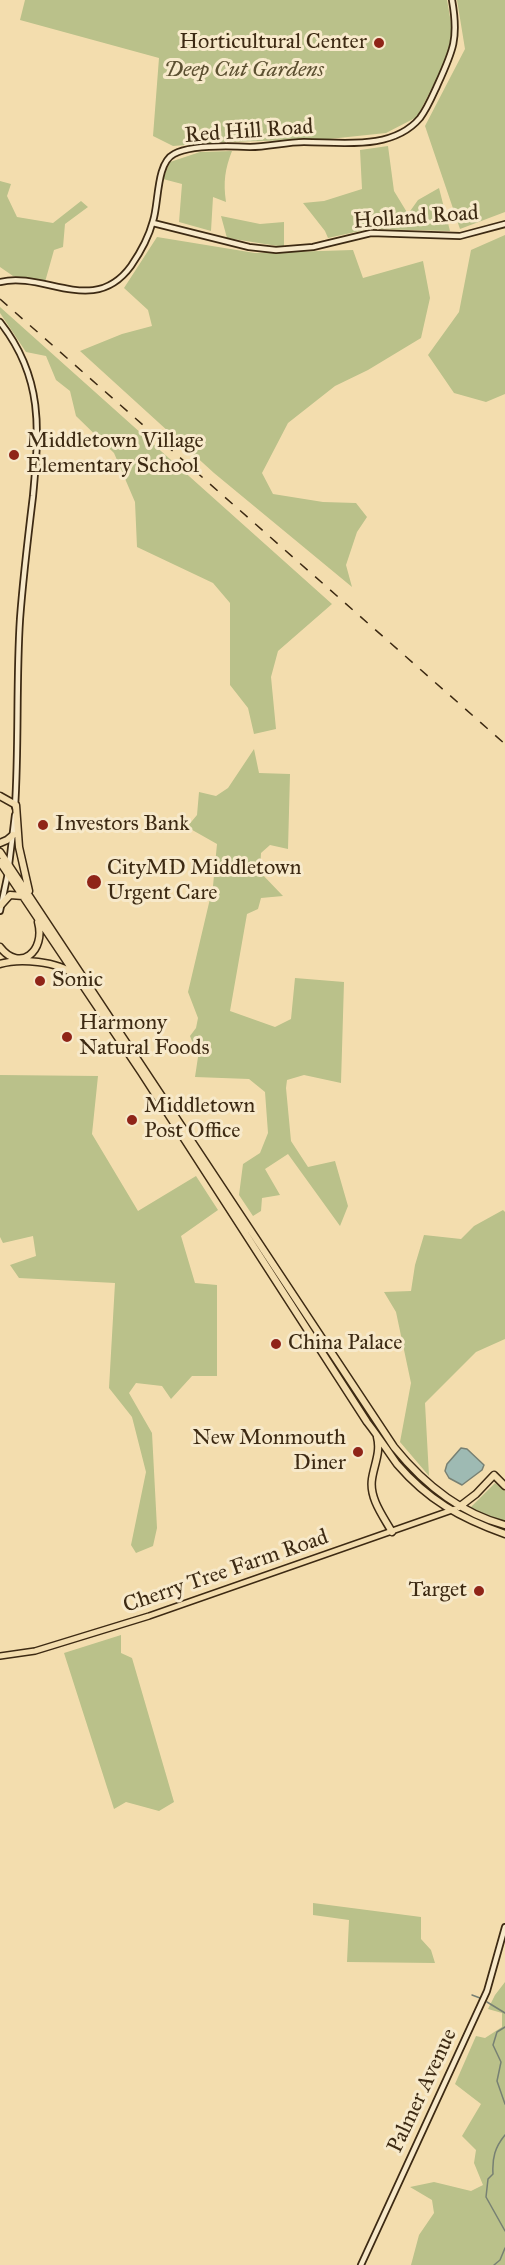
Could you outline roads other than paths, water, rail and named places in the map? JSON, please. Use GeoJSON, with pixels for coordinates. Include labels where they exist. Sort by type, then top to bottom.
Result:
{"type":"FeatureCollection","features":[{"type":"Feature","properties":{"kind":"highway"},"geometry":{"type":"LineString","coordinates":[[0,796],[15,806],[27,896]]}},
{"type":"Feature","properties":{"kind":"highway"},"geometry":{"type":"LineString","coordinates":[[0,843],[13,835]]}},
{"type":"Feature","properties":{"kind":"highway"},"geometry":{"type":"LineString","coordinates":[[0,852],[9,864],[36,915],[396,1462],[412,1480],[450,1511],[505,1533]]}},
{"type":"Feature","properties":{"kind":"highway"},"geometry":{"type":"LineString","coordinates":[[0,862],[27,896],[376,1424],[420,1478],[459,1507],[505,1526]]}},
{"type":"Feature","properties":{"kind":"highway"},"geometry":{"type":"LineString","coordinates":[[1,908],[10,895],[27,896]]}},
{"type":"Feature","properties":{"kind":"highway"},"geometry":{"type":"LineString","coordinates":[[0,947],[9,956],[16,958],[26,957],[33,952],[38,946],[40,936],[36,915]]}},
{"type":"Feature","properties":{"kind":"highway"},"geometry":{"type":"LineString","coordinates":[[0,964],[9,962],[55,963],[68,970],[80,981]]}},
{"type":"Feature","properties":{"kind":"highway"},"geometry":{"type":"LineString","coordinates":[[376,1434],[379,1449],[372,1477],[372,1490],[375,1501],[392,1532]]}},
{"type":"Feature","properties":{"kind":"highway"},"geometry":{"type":"LineString","coordinates":[[459,1507],[494,1476],[505,1486]]}},
{"type":"Feature","properties":{"kind":"main road","name":"Cherry Tree Farm Road"},"geometry":{"type":"LineString","coordinates":[[0,1656],[35,1651],[129,1623],[459,1507]]}},
{"type":"Feature","properties":{"kind":"street","name":"Red Hill Road"},"geometry":{"type":"LineString","coordinates":[[0,282],[18,280],[79,291],[104,287],[119,278],[131,266],[153,223],[162,170],[166,161],[175,154],[227,146],[258,147],[300,142],[357,144],[385,138],[410,128],[425,110],[452,54],[456,29],[452,0]]}},
{"type":"Feature","properties":{"kind":"street","name":"Holland Road"},"geometry":{"type":"LineString","coordinates":[[153,223],[249,247],[276,250],[313,247],[371,233],[460,236],[505,224]]}},
{"type":"Feature","properties":{"kind":"street"},"geometry":{"type":"LineString","coordinates":[[0,322],[26,366],[34,397],[38,432],[20,617],[13,835],[1,908]]}},
{"type":"Feature","properties":{"kind":"street","name":"Palmer Avenue"},"geometry":{"type":"LineString","coordinates":[[361,2265],[488,1990],[505,1927]]}},
{"type":"Feature","properties":{"kind":"water"},"geometry":{"type":"Polygon","coordinates":[[[461,1448],[467,1449],[484,1465],[482,1470],[462,1485],[449,1478],[445,1471],[447,1464],[461,1448]]]}},
{"type":"Feature","properties":{"kind":"waterway"},"geometry":{"type":"LineString","coordinates":[[472,1995],[480,1998]]}},
{"type":"Feature","properties":{"kind":"waterway"},"geometry":{"type":"LineString","coordinates":[[487,2002],[505,2013]]}},
{"type":"Feature","properties":{"kind":"waterway"},"geometry":{"type":"LineString","coordinates":[[505,2027],[497,2032],[493,2045],[501,2062],[497,2081],[505,2104]]}},
{"type":"Feature","properties":{"kind":"waterway"},"geometry":{"type":"LineString","coordinates":[[505,2135],[495,2153],[493,2174],[488,2179],[486,2197],[505,2231]]}},
{"type":"Feature","properties":{"kind":"waterway"},"geometry":{"type":"LineString","coordinates":[[494,2265],[500,2260],[505,2248]]}},
{"type":"Feature","properties":{"kind":"railway"},"geometry":{"type":"LineString","coordinates":[[0,299],[505,744]]}},
{"type":"Feature","properties":{"kind":"place","name":"Horticultural Center"},"geometry":{"type":"Point","coordinates":[379,43]}},
{"type":"Feature","properties":{"kind":"place","name":"Middletown Village Elementary School"},"geometry":{"type":"Point","coordinates":[14,455]}},
{"type":"Feature","properties":{"kind":"place","name":"Investors Bank"},"geometry":{"type":"Point","coordinates":[43,825]}},
{"type":"Feature","properties":{"kind":"place","name":"CityMD Middletown Urgent Care"},"geometry":{"type":"Point","coordinates":[94,882]}},
{"type":"Feature","properties":{"kind":"place","name":"Sonic"},"geometry":{"type":"Point","coordinates":[40,981]}},
{"type":"Feature","properties":{"kind":"place","name":"Harmony Natural Foods"},"geometry":{"type":"Point","coordinates":[67,1037]}},
{"type":"Feature","properties":{"kind":"place","name":"Middletown Post Office"},"geometry":{"type":"Point","coordinates":[132,1120]}},
{"type":"Feature","properties":{"kind":"place","name":"China Palace"},"geometry":{"type":"Point","coordinates":[276,1344]}},
{"type":"Feature","properties":{"kind":"place","name":"New Monmouth Diner"},"geometry":{"type":"Point","coordinates":[358,1452]}},
{"type":"Feature","properties":{"kind":"place","name":"Target"},"geometry":{"type":"Point","coordinates":[479,1591]}},
{"type":"Feature","properties":{"kind":"park label","name":"Deep Cut Gardens"},"geometry":{"type":"Point","coordinates":[244,71]}}]}
